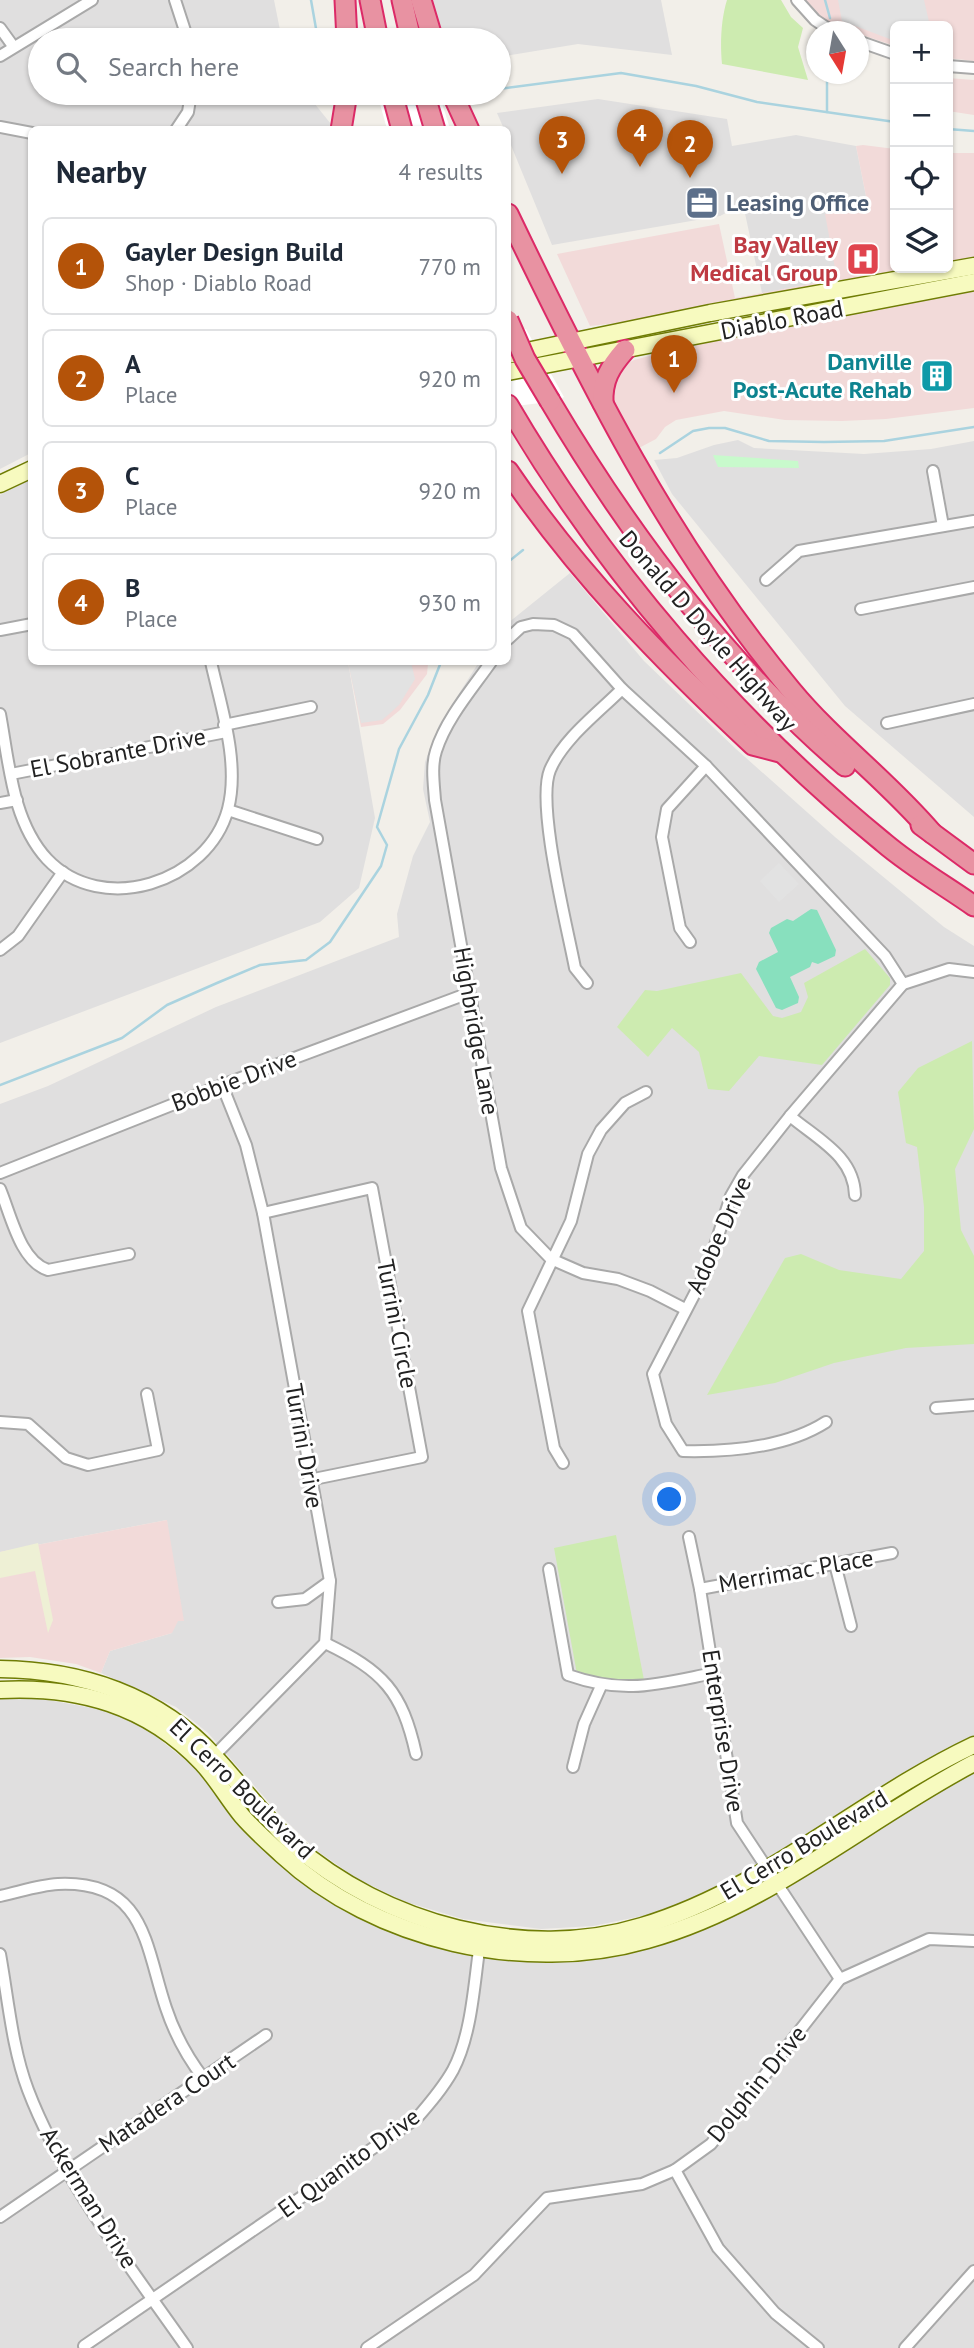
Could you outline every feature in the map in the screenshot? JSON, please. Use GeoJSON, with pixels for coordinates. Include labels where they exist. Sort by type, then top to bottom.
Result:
{"type":"FeatureCollection","features":[{"type":"Feature","properties":{"kind":"highway"},"geometry":{"type":"LineString","coordinates":[[345,0],[346,28]]}},
{"type":"Feature","properties":{"kind":"highway"},"geometry":{"type":"LineString","coordinates":[[370,0],[376,28]]}},
{"type":"Feature","properties":{"kind":"highway"},"geometry":{"type":"LineString","coordinates":[[402,0],[408,28]]}},
{"type":"Feature","properties":{"kind":"highway"},"geometry":{"type":"LineString","coordinates":[[421,0],[429,28]]}},
{"type":"Feature","properties":{"kind":"highway"},"geometry":{"type":"LineString","coordinates":[[342,126],[345,105]]}},
{"type":"Feature","properties":{"kind":"highway"},"geometry":{"type":"LineString","coordinates":[[395,105],[401,126]]}},
{"type":"Feature","properties":{"kind":"highway"},"geometry":{"type":"LineString","coordinates":[[428,105],[434,126]]}},
{"type":"Feature","properties":{"kind":"highway"},"geometry":{"type":"LineString","coordinates":[[457,105],[466,126]]}},
{"type":"Feature","properties":{"kind":"highway"},"geometry":{"type":"LineString","coordinates":[[511,220],[573,350],[671,528],[733,617],[822,725],[906,802],[932,833]]}},
{"type":"Feature","properties":{"kind":"highway","name":"Donald D Doyle Highway"},"geometry":{"type":"LineString","coordinates":[[511,327],[525,359],[624,519],[717,637],[832,754],[893,806],[974,864]]}},
{"type":"Feature","properties":{"kind":"highway"},"geometry":{"type":"LineString","coordinates":[[603,404],[602,385],[612,364],[625,350]]}},
{"type":"Feature","properties":{"kind":"highway","name":"Donald D Doyle Highway"},"geometry":{"type":"LineString","coordinates":[[511,411],[562,494],[596,541],[691,656],[780,752],[884,844],[974,906]]}},
{"type":"Feature","properties":{"kind":"highway"},"geometry":{"type":"LineString","coordinates":[[511,475],[572,557],[635,629],[753,745],[780,752]]}},
{"type":"Feature","properties":{"kind":"street"},"geometry":{"type":"LineString","coordinates":[[44,28],[92,0]]}},
{"type":"Feature","properties":{"kind":"street"},"geometry":{"type":"LineString","coordinates":[[175,0],[184,28]]}},
{"type":"Feature","properties":{"kind":"street"},"geometry":{"type":"LineString","coordinates":[[797,0],[816,21]]}},
{"type":"Feature","properties":{"kind":"street"},"geometry":{"type":"LineString","coordinates":[[0,28],[13,46]]}},
{"type":"Feature","properties":{"kind":"street"},"geometry":{"type":"LineString","coordinates":[[0,56],[28,37]]}},
{"type":"Feature","properties":{"kind":"street"},"geometry":{"type":"LineString","coordinates":[[869,45],[890,52]]}},
{"type":"Feature","properties":{"kind":"street"},"geometry":{"type":"LineString","coordinates":[[953,66],[974,68]]}},
{"type":"Feature","properties":{"kind":"street"},"geometry":{"type":"LineString","coordinates":[[179,126],[189,105]]}},
{"type":"Feature","properties":{"kind":"street"},"geometry":{"type":"LineString","coordinates":[[0,127],[28,132]]}},
{"type":"Feature","properties":{"kind":"street","name":"Diablo Road"},"geometry":{"type":"LineString","coordinates":[[511,371],[573,350],[974,266]]}},
{"type":"Feature","properties":{"kind":"street","name":"Diablo Road"},"geometry":{"type":"LineString","coordinates":[[511,355],[573,350],[625,350],[974,282]]}},
{"type":"Feature","properties":{"kind":"street"},"geometry":{"type":"LineString","coordinates":[[0,484],[28,471]]}},
{"type":"Feature","properties":{"kind":"street"},"geometry":{"type":"LineString","coordinates":[[933,471],[943,526]]}},
{"type":"Feature","properties":{"kind":"street"},"geometry":{"type":"LineString","coordinates":[[766,579],[799,551],[974,521]]}},
{"type":"Feature","properties":{"kind":"street"},"geometry":{"type":"LineString","coordinates":[[861,609],[974,587]]}},
{"type":"Feature","properties":{"kind":"street"},"geometry":{"type":"LineString","coordinates":[[511,636],[521,627],[533,624],[562,628],[573,634],[622,689],[706,765],[885,956],[903,984],[949,969],[974,972]]}},
{"type":"Feature","properties":{"kind":"street"},"geometry":{"type":"LineString","coordinates":[[0,630],[28,625]]}},
{"type":"Feature","properties":{"kind":"street"},"geometry":{"type":"LineString","coordinates":[[0,713],[17,800],[30,834],[47,858],[63,872],[105,887],[129,888],[164,880],[183,869],[211,843],[228,810],[232,787],[225,729],[212,665]]}},
{"type":"Feature","properties":{"kind":"street","name":"Highbridge Lane"},"geometry":{"type":"LineString","coordinates":[[489,665],[446,728],[435,752],[434,775],[435,800],[501,1168],[521,1228],[551,1259],[583,1273],[618,1279],[640,1287],[685,1310]]}},
{"type":"Feature","properties":{"kind":"street"},"geometry":{"type":"LineString","coordinates":[[587,983],[575,968],[547,816],[547,783],[563,749],[622,689]]}},
{"type":"Feature","properties":{"kind":"street"},"geometry":{"type":"LineString","coordinates":[[887,723],[974,704]]}},
{"type":"Feature","properties":{"kind":"street","name":"El Sobrante Drive"},"geometry":{"type":"LineString","coordinates":[[11,774],[225,729],[310,707]]}},
{"type":"Feature","properties":{"kind":"street"},"geometry":{"type":"LineString","coordinates":[[691,942],[680,929],[662,837],[667,810],[706,765]]}},
{"type":"Feature","properties":{"kind":"street"},"geometry":{"type":"LineString","coordinates":[[0,803],[17,800]]}},
{"type":"Feature","properties":{"kind":"street"},"geometry":{"type":"LineString","coordinates":[[228,810],[317,839]]}},
{"type":"Feature","properties":{"kind":"street"},"geometry":{"type":"LineString","coordinates":[[0,950],[18,936],[63,872]]}},
{"type":"Feature","properties":{"kind":"street","name":"Adobe Drive"},"geometry":{"type":"LineString","coordinates":[[826,1422],[807,1435],[719,1452],[683,1451],[666,1424],[653,1374],[707,1270],[731,1196],[743,1175],[903,984]]}},
{"type":"Feature","properties":{"kind":"street","name":"Bobbie Drive"},"geometry":{"type":"LineString","coordinates":[[0,1173],[222,1085],[469,993]]}},
{"type":"Feature","properties":{"kind":"street","name":"Turrini Drive"},"geometry":{"type":"LineString","coordinates":[[222,1085],[246,1145],[263,1213],[309,1480],[330,1581],[325,1643]]}},
{"type":"Feature","properties":{"kind":"street"},"geometry":{"type":"LineString","coordinates":[[563,1463],[554,1448],[528,1311],[571,1222],[588,1154],[601,1129],[625,1103],[646,1092]]}},
{"type":"Feature","properties":{"kind":"street"},"geometry":{"type":"LineString","coordinates":[[790,1116],[843,1158],[855,1182],[855,1195]]}},
{"type":"Feature","properties":{"kind":"street","name":"Turrini Circle"},"geometry":{"type":"LineString","coordinates":[[263,1213],[372,1188],[422,1457],[309,1480]]}},
{"type":"Feature","properties":{"kind":"street"},"geometry":{"type":"LineString","coordinates":[[0,1189],[27,1253],[37,1266],[48,1270],[129,1254]]}},
{"type":"Feature","properties":{"kind":"street"},"geometry":{"type":"LineString","coordinates":[[0,1422],[28,1424],[66,1458],[88,1465],[158,1450],[147,1394]]}},
{"type":"Feature","properties":{"kind":"street"},"geometry":{"type":"LineString","coordinates":[[936,1408],[974,1405]]}},
{"type":"Feature","properties":{"kind":"street","name":"Enterprise Drive"},"geometry":{"type":"LineString","coordinates":[[689,1537],[700,1589],[737,1823],[840,1979]]}},
{"type":"Feature","properties":{"kind":"street","name":"Merrimac Place"},"geometry":{"type":"LineString","coordinates":[[700,1589],[892,1553]]}},
{"type":"Feature","properties":{"kind":"street"},"geometry":{"type":"LineString","coordinates":[[835,1564],[851,1626]]}},
{"type":"Feature","properties":{"kind":"street"},"geometry":{"type":"LineString","coordinates":[[548,1569],[568,1675],[601,1686],[651,1685],[714,1673]]}},
{"type":"Feature","properties":{"kind":"street"},"geometry":{"type":"LineString","coordinates":[[278,1602],[304,1599],[330,1581]]}},
{"type":"Feature","properties":{"kind":"street"},"geometry":{"type":"LineString","coordinates":[[209,1760],[325,1643],[363,1661],[393,1691],[409,1720],[416,1754]]}},
{"type":"Feature","properties":{"kind":"street","name":"El Cerro Boulevard"},"geometry":{"type":"LineString","coordinates":[[0,1669],[65,1673],[116,1689],[173,1720],[263,1815],[296,1846],[346,1883],[480,1940],[525,1953],[572,1952],[644,1942],[711,1918],[775,1884],[974,1763]]}},
{"type":"Feature","properties":{"kind":"street"},"geometry":{"type":"LineString","coordinates":[[573,1766],[584,1724],[601,1686]]}},
{"type":"Feature","properties":{"kind":"street","name":"El Cerro Boulevard"},"geometry":{"type":"LineString","coordinates":[[0,1690],[28,1689],[76,1695],[132,1710],[209,1760]]}},
{"type":"Feature","properties":{"kind":"street","name":"El Cerro Boulevard"},"geometry":{"type":"LineString","coordinates":[[480,1940],[568,1938],[617,1932],[688,1911],[766,1870],[936,1764],[974,1745]]}},
{"type":"Feature","properties":{"kind":"street"},"geometry":{"type":"LineString","coordinates":[[0,1896],[58,1884],[87,1886],[112,1895],[131,1909],[144,1930],[176,2036],[204,2080]]}},
{"type":"Feature","properties":{"kind":"street","name":"Dolphin Drive"},"geometry":{"type":"LineString","coordinates":[[367,2348],[474,2275],[547,2198],[642,2184],[675,2170],[711,2144],[840,1979],[929,1939],[974,1941]]}},
{"type":"Feature","properties":{"kind":"street","name":"El Quanito Drive"},"geometry":{"type":"LineString","coordinates":[[84,2346],[417,2118],[441,2090],[454,2068],[463,2042],[480,1940]]}},
{"type":"Feature","properties":{"kind":"street","name":"Ackerman Drive"},"geometry":{"type":"LineString","coordinates":[[0,1954],[27,2087],[48,2137],[67,2170],[187,2348]]}},
{"type":"Feature","properties":{"kind":"street","name":"Matadera Court"},"geometry":{"type":"LineString","coordinates":[[0,2217],[204,2080],[266,2035]]}},
{"type":"Feature","properties":{"kind":"street"},"geometry":{"type":"LineString","coordinates":[[675,2170],[718,2248],[775,2313],[818,2348]]}},
{"type":"Feature","properties":{"kind":"street"},"geometry":{"type":"LineString","coordinates":[[905,2348],[974,2271]]}},
{"type":"Feature","properties":{"kind":"shaded area"},"geometry":{"type":"Polygon","coordinates":[[[0,0],[274,0],[280,28],[28,28],[28,105],[316,105],[333,126],[28,126],[28,455],[0,469],[0,0]]]}},
{"type":"Feature","properties":{"kind":"shaded area"},"geometry":{"type":"Polygon","coordinates":[[[426,0],[661,0],[672,55],[578,44],[511,55],[511,28],[434,28],[426,0]]]}},
{"type":"Feature","properties":{"kind":"shaded area"},"geometry":{"type":"Polygon","coordinates":[[[804,0],[974,0],[974,61],[953,59],[953,21],[890,21],[890,44],[869,37],[869,21],[826,21],[817,16],[804,0]]]}},
{"type":"Feature","properties":{"kind":"shaded area"},"geometry":{"type":"Polygon","coordinates":[[[838,0],[924,0],[929,21],[890,21],[890,39],[869,31],[869,21],[842,21],[838,0]]]}},
{"type":"Feature","properties":{"kind":"shaded area"},"geometry":{"type":"Polygon","coordinates":[[[953,78],[974,80],[974,115],[953,112],[953,78]]]}},
{"type":"Feature","properties":{"kind":"shaded area"},"geometry":{"type":"Polygon","coordinates":[[[598,99],[727,119],[732,146],[796,135],[856,146],[868,206],[837,279],[762,293],[743,204],[720,216],[552,245],[511,145],[511,126],[503,126],[497,113],[598,99]]]}},
{"type":"Feature","properties":{"kind":"shaded area"},"geometry":{"type":"Polygon","coordinates":[[[856,146],[890,148],[892,273],[644,320],[590,326],[557,254],[719,224],[735,298],[837,279],[825,214],[868,206],[856,146]]]}},
{"type":"Feature","properties":{"kind":"shaded area"},"geometry":{"type":"Polygon","coordinates":[[[953,153],[974,153],[974,260],[953,262],[953,153]]]}},
{"type":"Feature","properties":{"kind":"shaded area"},"geometry":{"type":"Polygon","coordinates":[[[974,289],[974,408],[886,419],[842,421],[785,420],[724,411],[676,420],[665,427],[656,439],[637,449],[609,398],[620,368],[634,360],[713,339],[974,289]]]}},
{"type":"Feature","properties":{"kind":"shaded area"},"geometry":{"type":"Polygon","coordinates":[[[738,440],[754,448],[864,454],[931,449],[974,441],[974,817],[845,706],[672,494],[654,460],[677,458],[738,440]]]}},
{"type":"Feature","properties":{"kind":"shaded area"},"geometry":{"type":"Polygon","coordinates":[[[28,481],[28,665],[349,665],[375,818],[359,888],[320,922],[0,1043],[0,495],[28,481]]]}},
{"type":"Feature","properties":{"kind":"shaded area"},"geometry":{"type":"Polygon","coordinates":[[[570,573],[644,661],[736,749],[835,837],[944,927],[974,946],[974,1736],[714,1889],[657,1913],[593,1926],[541,1929],[463,1919],[406,1902],[359,1880],[316,1850],[280,1815],[208,1733],[176,1707],[101,1673],[110,1651],[172,1633],[167,1520],[0,1552],[0,1104],[48,1086],[216,1007],[399,937],[397,914],[413,856],[430,822],[423,789],[425,762],[439,725],[477,665],[511,665],[511,621],[570,573]]]}},
{"type":"Feature","properties":{"kind":"shaded area"},"geometry":{"type":"Polygon","coordinates":[[[349,665],[428,665],[427,674],[400,710],[383,724],[361,727],[349,665]]]}},
{"type":"Feature","properties":{"kind":"shaded area"},"geometry":{"type":"Polygon","coordinates":[[[349,665],[412,665],[415,679],[399,705],[382,720],[361,723],[349,665]]]}},
{"type":"Feature","properties":{"kind":"shaded area"},"geometry":{"type":"Polygon","coordinates":[[[779,863],[799,884],[779,902],[760,881],[779,863]]]}},
{"type":"Feature","properties":{"kind":"shaded area"},"geometry":{"type":"Polygon","coordinates":[[[167,1520],[184,1621],[178,1621],[172,1633],[110,1651],[101,1673],[76,1664],[30,1657],[0,1658],[0,1552],[167,1520]]]}},
{"type":"Feature","properties":{"kind":"shaded area"},"geometry":{"type":"Polygon","coordinates":[[[32,1697],[108,1711],[143,1726],[194,1767],[250,1833],[407,1936],[460,1953],[508,1960],[589,1958],[635,1951],[678,1940],[720,1923],[761,1900],[974,1772],[974,2348],[0,2348],[0,1699],[32,1697]]]}},
{"type":"Feature","properties":{"kind":"green space"},"geometry":{"type":"Polygon","coordinates":[[[727,0],[781,0],[791,17],[803,28],[798,47],[806,80],[722,64],[723,15],[727,0]]]}},
{"type":"Feature","properties":{"kind":"green space"},"geometry":{"type":"Polygon","coordinates":[[[713,455],[798,461],[799,468],[718,467],[713,455]]]}},
{"type":"Feature","properties":{"kind":"green space"},"geometry":{"type":"Polygon","coordinates":[[[811,909],[817,910],[836,950],[835,956],[818,964],[812,962],[810,967],[790,977],[799,997],[798,1003],[782,1010],[776,1008],[756,969],[759,962],[778,952],[769,933],[771,928],[787,919],[793,921],[811,909]]]}},
{"type":"Feature","properties":{"kind":"green space"},"geometry":{"type":"Polygon","coordinates":[[[865,949],[890,978],[890,985],[822,1065],[759,1056],[729,1091],[708,1089],[699,1052],[672,1028],[648,1057],[617,1027],[645,990],[657,991],[741,973],[773,1016],[782,1018],[801,1012],[808,997],[804,983],[865,949]]]}},
{"type":"Feature","properties":{"kind":"green space"},"geometry":{"type":"Polygon","coordinates":[[[972,1041],[974,1129],[955,1169],[961,1230],[974,1256],[974,1344],[906,1348],[834,1363],[775,1383],[707,1395],[785,1258],[801,1254],[839,1270],[901,1279],[924,1251],[924,1207],[917,1147],[906,1143],[898,1092],[918,1068],[972,1041]]]}},
{"type":"Feature","properties":{"kind":"green space"},"geometry":{"type":"Polygon","coordinates":[[[616,1535],[644,1680],[611,1681],[577,1674],[554,1548],[616,1535]]]}},
{"type":"Feature","properties":{"kind":"green space"},"geometry":{"type":"Polygon","coordinates":[[[38,1543],[53,1620],[48,1633],[35,1571],[0,1578],[0,1552],[38,1543]]]}},
{"type":"Feature","properties":{"kind":"pier"},"geometry":{"type":"Polygon","coordinates":[[[380,105],[443,105],[449,126],[386,126],[380,105]]]}},
{"type":"Feature","properties":{"kind":"pier"},"geometry":{"type":"Polygon","coordinates":[[[526,329],[564,397],[556,401],[511,407],[511,332],[526,329]]]}},
{"type":"Feature","properties":{"kind":"waterway"},"geometry":{"type":"LineString","coordinates":[[311,0],[316,28]]}},
{"type":"Feature","properties":{"kind":"waterway"},"geometry":{"type":"LineString","coordinates":[[825,0],[830,18]]}},
{"type":"Feature","properties":{"kind":"waterway"},"geometry":{"type":"LineString","coordinates":[[511,87],[621,73],[696,86],[757,102],[890,121]]}},
{"type":"Feature","properties":{"kind":"waterway"},"geometry":{"type":"LineString","coordinates":[[827,84],[827,112]]}},
{"type":"Feature","properties":{"kind":"waterway"},"geometry":{"type":"LineString","coordinates":[[953,129],[974,131]]}},
{"type":"Feature","properties":{"kind":"waterway"},"geometry":{"type":"LineString","coordinates":[[660,453],[693,431],[709,428],[725,428],[769,441],[824,442],[884,441],[974,427]]}},
{"type":"Feature","properties":{"kind":"waterway"},"geometry":{"type":"LineString","coordinates":[[511,560],[523,550]]}},
{"type":"Feature","properties":{"kind":"waterway"},"geometry":{"type":"LineString","coordinates":[[0,1085],[122,1038],[167,1005],[217,983],[260,965],[306,960],[330,942],[381,866],[387,845],[377,827],[399,749],[428,695],[440,665]]}},
{"type":"Feature","properties":{"kind":"place","name":"B"},"geometry":{"type":"Point","coordinates":[640,167]}},
{"type":"Feature","properties":{"kind":"place","name":"C"},"geometry":{"type":"Point","coordinates":[562,174]}},
{"type":"Feature","properties":{"kind":"place","name":"A"},"geometry":{"type":"Point","coordinates":[690,178]}},
{"type":"Feature","properties":{"kind":"place","name":"Leasing Office"},"geometry":{"type":"Point","coordinates":[702,203]}},
{"type":"Feature","properties":{"kind":"place","name":"Bay Valley Medical Group"},"geometry":{"type":"Point","coordinates":[863,259]}},
{"type":"Feature","properties":{"kind":"place","name":"Danville Post-Acute Rehab"},"geometry":{"type":"Point","coordinates":[937,376]}},
{"type":"Feature","properties":{"kind":"place","name":"Gayler Design Build"},"geometry":{"type":"Point","coordinates":[674,393]}}]}
